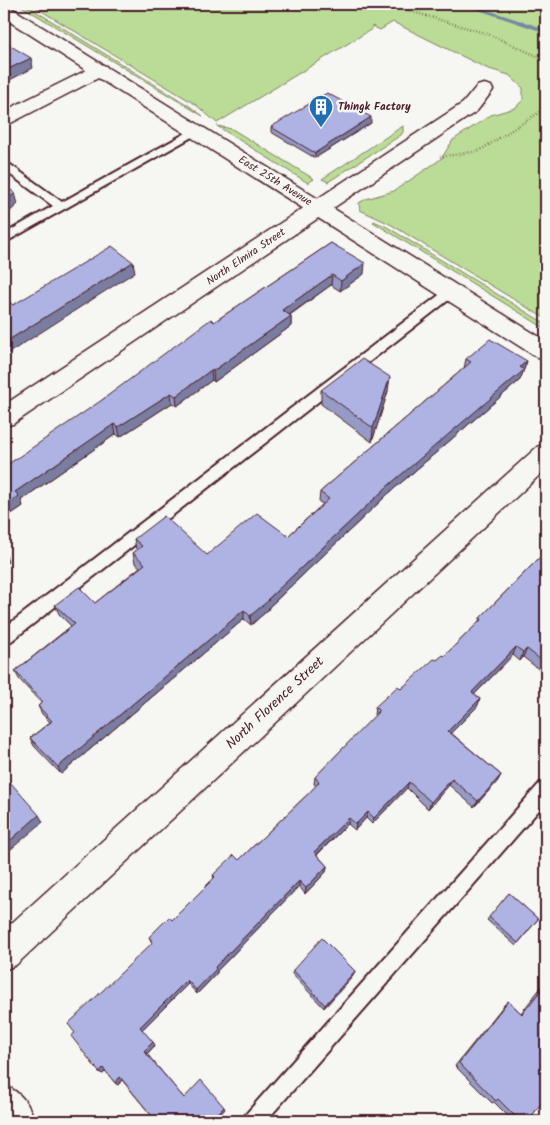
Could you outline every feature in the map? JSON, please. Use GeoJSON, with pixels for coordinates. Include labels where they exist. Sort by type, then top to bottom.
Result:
{"type":"FeatureCollection","features":[{"type":"Feature","properties":{"kind":"street","name":"East 25th Avenue"},"geometry":{"type":"LineString","coordinates":[[4,11],[546,352]]}},
{"type":"Feature","properties":{"kind":"street"},"geometry":{"type":"LineString","coordinates":[[4,119],[98,70]]}},
{"type":"Feature","properties":{"kind":"street","name":"North Elmira Street"},"geometry":{"type":"LineString","coordinates":[[4,417],[470,106],[484,90]]}},
{"type":"Feature","properties":{"kind":"street","name":"North Florence Street"},"geometry":{"type":"LineString","coordinates":[[4,953],[546,454]]}},
{"type":"Feature","properties":{"kind":"street"},"geometry":{"type":"LineString","coordinates":[[4,1104],[16,1121]]}},
{"type":"Feature","properties":{"kind":"lane"},"geometry":{"type":"LineString","coordinates":[[4,239],[195,130]]}},
{"type":"Feature","properties":{"kind":"lane"},"geometry":{"type":"LineString","coordinates":[[4,165],[60,206]]}},
{"type":"Feature","properties":{"kind":"lane"},"geometry":{"type":"LineString","coordinates":[[4,637],[451,292]]}},
{"type":"Feature","properties":{"kind":"lane"},"geometry":{"type":"LineString","coordinates":[[253,1121],[546,788]]}},
{"type":"Feature","properties":{"kind":"path"},"geometry":{"type":"LineString","coordinates":[[386,4],[479,30],[546,60]]}},
{"type":"Feature","properties":{"kind":"path"},"geometry":{"type":"LineString","coordinates":[[439,158],[448,154],[470,154],[479,151],[546,108]]}},
{"type":"Feature","properties":{"kind":"green space"},"geometry":{"type":"Polygon","coordinates":[[[18,4],[24,4],[203,116],[18,4]]]}},
{"type":"Feature","properties":{"kind":"green space"},"geometry":{"type":"Polygon","coordinates":[[[30,4],[546,4],[546,319],[390,224],[360,210],[359,203],[366,199],[394,191],[441,159],[453,140],[491,115],[515,108],[523,100],[523,88],[509,75],[486,68],[393,22],[380,30],[372,26],[372,29],[217,123],[195,104],[30,4]]]}},
{"type":"Feature","properties":{"kind":"green space"},"geometry":{"type":"Polygon","coordinates":[[[217,126],[232,129],[314,179],[308,183],[217,126]]]}},
{"type":"Feature","properties":{"kind":"green space"},"geometry":{"type":"Polygon","coordinates":[[[403,126],[401,135],[328,182],[322,179],[403,126]]]}},
{"type":"Feature","properties":{"kind":"green space"},"geometry":{"type":"Polygon","coordinates":[[[373,222],[387,227],[546,324],[546,329],[373,222]]]}},
{"type":"Feature","properties":{"kind":"building"},"geometry":{"type":"Polygon","coordinates":[[[4,42],[31,58],[4,71],[4,42]]]}},
{"type":"Feature","properties":{"kind":"building","name":"Thingk Factory"},"geometry":{"type":"Polygon","coordinates":[[[327,93],[371,117],[315,153],[271,127],[327,93]]]}},
{"type":"Feature","properties":{"kind":"building"},"geometry":{"type":"Polygon","coordinates":[[[4,185],[15,193],[4,203],[4,185]]]}},
{"type":"Feature","properties":{"kind":"building"},"geometry":{"type":"Polygon","coordinates":[[[331,243],[365,263],[341,281],[332,275],[282,310],[291,316],[176,396],[171,393],[118,427],[114,424],[15,492],[19,496],[4,507],[4,467],[102,400],[211,319],[214,322],[331,243]]]}},
{"type":"Feature","properties":{"kind":"building"},"geometry":{"type":"Polygon","coordinates":[[[112,246],[133,262],[4,343],[4,298],[13,305],[112,246]]]}},
{"type":"Feature","properties":{"kind":"building"},"geometry":{"type":"Polygon","coordinates":[[[490,339],[527,361],[520,367],[524,370],[389,485],[269,600],[250,616],[244,610],[58,767],[30,738],[52,721],[38,706],[43,702],[15,671],[75,624],[55,605],[79,587],[95,603],[145,564],[133,553],[142,546],[134,539],[164,516],[207,555],[257,513],[288,536],[329,499],[320,492],[471,362],[466,359],[490,339]]]}},
{"type":"Feature","properties":{"kind":"building"},"geometry":{"type":"Polygon","coordinates":[[[362,359],[390,377],[373,428],[321,390],[362,359]]]}},
{"type":"Feature","properties":{"kind":"building"},"geometry":{"type":"Polygon","coordinates":[[[546,551],[546,664],[527,649],[523,652],[516,647],[472,692],[480,699],[448,731],[501,775],[478,801],[452,779],[431,802],[409,782],[374,818],[368,812],[356,824],[349,818],[314,852],[327,866],[306,888],[299,881],[215,967],[216,969],[196,990],[187,980],[140,1027],[153,1042],[144,1051],[184,1098],[201,1080],[224,1107],[211,1121],[156,1121],[120,1077],[115,1083],[103,1068],[99,1072],[71,1036],[75,1033],[68,1024],[153,942],[149,937],[169,917],[172,920],[234,855],[239,860],[309,793],[319,782],[315,777],[379,711],[375,707],[398,686],[401,689],[434,659],[437,660],[444,656],[546,551]]]}},
{"type":"Feature","properties":{"kind":"building"},"geometry":{"type":"Polygon","coordinates":[[[10,782],[39,815],[4,846],[4,787],[10,782]]]}},
{"type":"Feature","properties":{"kind":"building"},"geometry":{"type":"Polygon","coordinates":[[[509,893],[538,919],[518,943],[489,917],[509,893]]]}},
{"type":"Feature","properties":{"kind":"building"},"geometry":{"type":"Polygon","coordinates":[[[322,938],[355,971],[325,1005],[293,970],[322,938]]]}},
{"type":"Feature","properties":{"kind":"building"},"geometry":{"type":"Polygon","coordinates":[[[546,984],[546,1097],[528,1121],[520,1121],[498,1099],[496,1101],[459,1063],[508,1001],[522,1014],[546,984]]]}},
{"type":"Feature","properties":{"kind":"waterway"},"geometry":{"type":"LineString","coordinates":[[464,4],[546,31]]}},
{"type":"Feature","properties":{"kind":"place","name":"Thingk Factory"},"geometry":{"type":"Point","coordinates":[321,128]}}]}
